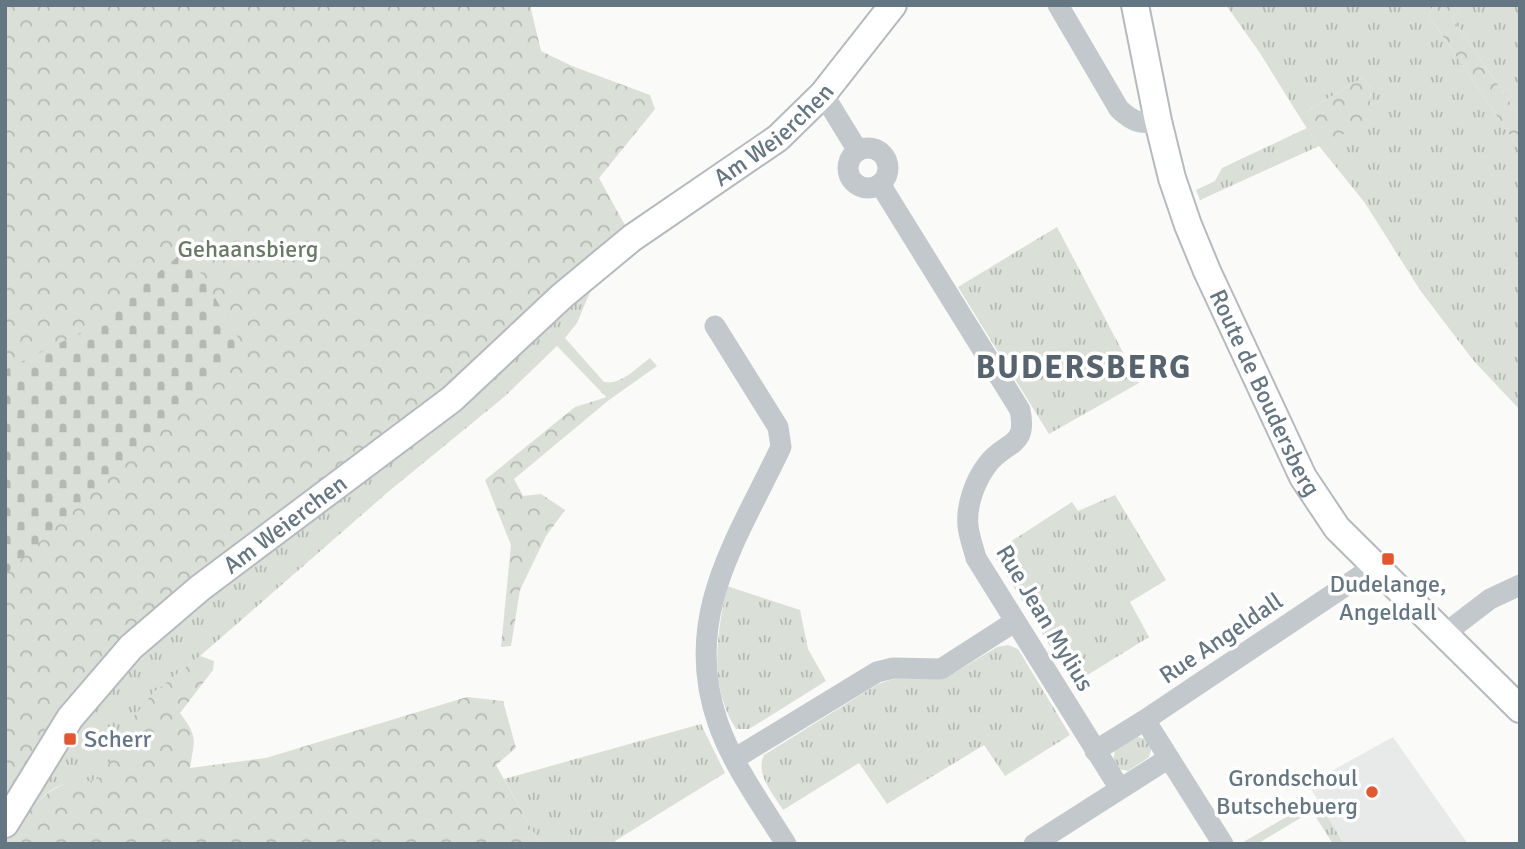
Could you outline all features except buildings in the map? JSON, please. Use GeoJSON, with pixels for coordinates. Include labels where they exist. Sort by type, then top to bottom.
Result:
{"type":"FeatureCollection","features":[{"type":"Feature","properties":{"kind":"main road","name":"Am Weierchen"},"geometry":{"type":"LineString","coordinates":[[5,824],[70,718],[131,647],[200,588],[452,399],[562,296],[632,238],[778,138],[823,94],[893,5]]}},
{"type":"Feature","properties":{"kind":"main road","name":"Route de Boudersberg"},"geometry":{"type":"LineString","coordinates":[[1135,5],[1158,121],[1172,178],[1188,225],[1303,477],[1337,528],[1520,709]]}},
{"type":"Feature","properties":{"kind":"street"},"geometry":{"type":"LineString","coordinates":[[1058,5],[1119,109],[1131,120],[1144,124],[1158,121]]}},
{"type":"Feature","properties":{"kind":"street","name":"Rue Jean Mylius"},"geometry":{"type":"LineString","coordinates":[[823,94],[858,151],[867,148],[877,150],[884,157],[888,166],[886,176],[880,184],[1020,410],[1024,427],[1017,440],[988,463],[972,493],[967,524],[976,558],[1120,789]]}},
{"type":"Feature","properties":{"kind":"street"},"geometry":{"type":"LineString","coordinates":[[715,326],[778,426],[781,447],[716,584],[705,632],[708,688],[718,724],[734,758],[786,844]]}},
{"type":"Feature","properties":{"kind":"street","name":"Rue Angeldall"},"geometry":{"type":"LineString","coordinates":[[1095,751],[1375,566]]}},
{"type":"Feature","properties":{"kind":"street"},"geometry":{"type":"LineString","coordinates":[[1443,635],[1490,599],[1520,585]]}},
{"type":"Feature","properties":{"kind":"street"},"geometry":{"type":"LineString","coordinates":[[734,758],[877,672],[892,668],[941,669],[1014,622]]}},
{"type":"Feature","properties":{"kind":"street"},"geometry":{"type":"LineString","coordinates":[[1145,720],[1223,844]]}},
{"type":"Feature","properties":{"kind":"street"},"geometry":{"type":"LineString","coordinates":[[1034,844],[1169,758]]}},
{"type":"Feature","properties":{"kind":"shaded area","name":"Grondschoul Butschebuerg"},"geometry":{"type":"Polygon","coordinates":[[[1393,737],[1468,844],[1344,844],[1308,784],[1393,737]]]}},
{"type":"Feature","properties":{"kind":"green space","name":"Gehaansbierg"},"geometry":{"type":"Polygon","coordinates":[[[5,5],[530,5],[541,51],[572,66],[650,95],[655,109],[599,178],[632,238],[200,588],[70,718],[38,741],[12,783],[25,790],[5,824],[5,5]]]}},
{"type":"Feature","properties":{"kind":"green space"},"geometry":{"type":"Polygon","coordinates":[[[1226,5],[1433,5],[1429,16],[1520,150],[1520,410],[1473,360],[1420,290],[1365,203],[1319,146],[1200,200],[1196,190],[1215,181],[1222,168],[1307,128],[1315,141],[1370,106],[1371,88],[1362,78],[1299,116],[1226,5]]]}},
{"type":"Feature","properties":{"kind":"green space"},"geometry":{"type":"Polygon","coordinates":[[[1433,5],[1461,5],[1452,18],[1520,117],[1520,150],[1429,16],[1433,5]]]}},
{"type":"Feature","properties":{"kind":"green space"},"geometry":{"type":"Polygon","coordinates":[[[1461,5],[1520,5],[1520,117],[1452,18],[1461,5]]]}},
{"type":"Feature","properties":{"kind":"green space"},"geometry":{"type":"Polygon","coordinates":[[[1362,78],[1371,88],[1370,106],[1381,125],[1315,141],[1299,116],[1362,78]]]}},
{"type":"Feature","properties":{"kind":"green space"},"geometry":{"type":"Polygon","coordinates":[[[1057,227],[1139,383],[1049,434],[958,287],[1057,227]]]}},
{"type":"Feature","properties":{"kind":"green space"},"geometry":{"type":"Polygon","coordinates":[[[187,249],[244,348],[5,575],[5,370],[90,328],[187,249]]]}},
{"type":"Feature","properties":{"kind":"green space"},"geometry":{"type":"Polygon","coordinates":[[[603,261],[577,323],[565,338],[604,382],[623,378],[650,358],[657,366],[609,400],[557,346],[504,397],[388,492],[200,656],[153,693],[102,778],[63,785],[50,791],[30,811],[12,844],[5,844],[5,824],[24,790],[11,783],[38,741],[70,718],[131,647],[603,261]]]}},
{"type":"Feature","properties":{"kind":"green space"},"geometry":{"type":"Polygon","coordinates":[[[607,397],[609,400],[514,479],[523,496],[541,494],[565,510],[546,536],[520,590],[511,646],[501,647],[511,545],[485,480],[575,407],[607,397]]]}},
{"type":"Feature","properties":{"kind":"green space"},"geometry":{"type":"Polygon","coordinates":[[[1115,495],[1166,580],[1130,602],[1149,637],[1073,684],[993,553],[1072,502],[1078,511],[1115,495]]]}},
{"type":"Feature","properties":{"kind":"green space"},"geometry":{"type":"Polygon","coordinates":[[[727,586],[800,610],[808,649],[826,681],[749,729],[736,729],[721,695],[718,677],[718,641],[727,586]]]}},
{"type":"Feature","properties":{"kind":"green space"},"geometry":{"type":"Polygon","coordinates":[[[1008,645],[1018,649],[1070,735],[1005,776],[984,745],[887,804],[859,763],[783,810],[763,777],[764,755],[878,684],[893,679],[944,679],[997,647],[1008,645]]]}},
{"type":"Feature","properties":{"kind":"green space"},"geometry":{"type":"Polygon","coordinates":[[[200,656],[214,661],[213,670],[180,713],[194,739],[190,768],[266,758],[467,697],[503,701],[516,748],[496,765],[540,844],[12,844],[28,813],[44,796],[63,785],[102,777],[131,720],[153,693],[200,656]]]}},
{"type":"Feature","properties":{"kind":"green space"},"geometry":{"type":"Polygon","coordinates":[[[701,724],[725,773],[615,841],[616,844],[540,844],[504,779],[701,724]]]}},
{"type":"Feature","properties":{"kind":"green space"},"geometry":{"type":"Polygon","coordinates":[[[1137,737],[1147,739],[1152,747],[1149,757],[1128,771],[1118,769],[1113,761],[1115,751],[1137,737]]]}},
{"type":"Feature","properties":{"kind":"green space"},"geometry":{"type":"Polygon","coordinates":[[[1317,799],[1344,844],[1333,844],[1312,811],[1257,844],[1240,844],[1317,799]]]}},
{"type":"Feature","properties":{"kind":"place","name":"Dudelange, Angeldall"},"geometry":{"type":"Point","coordinates":[1388,559]}},
{"type":"Feature","properties":{"kind":"place","name":"Scherr"},"geometry":{"type":"Point","coordinates":[70,739]}},
{"type":"Feature","properties":{"kind":"place","name":"Grondschoul Butschebuerg"},"geometry":{"type":"Point","coordinates":[1372,792]}},
{"type":"Feature","properties":{"kind":"district","name":"BUDERSBERG"},"geometry":{"type":"Point","coordinates":[1084,367]}}]}
